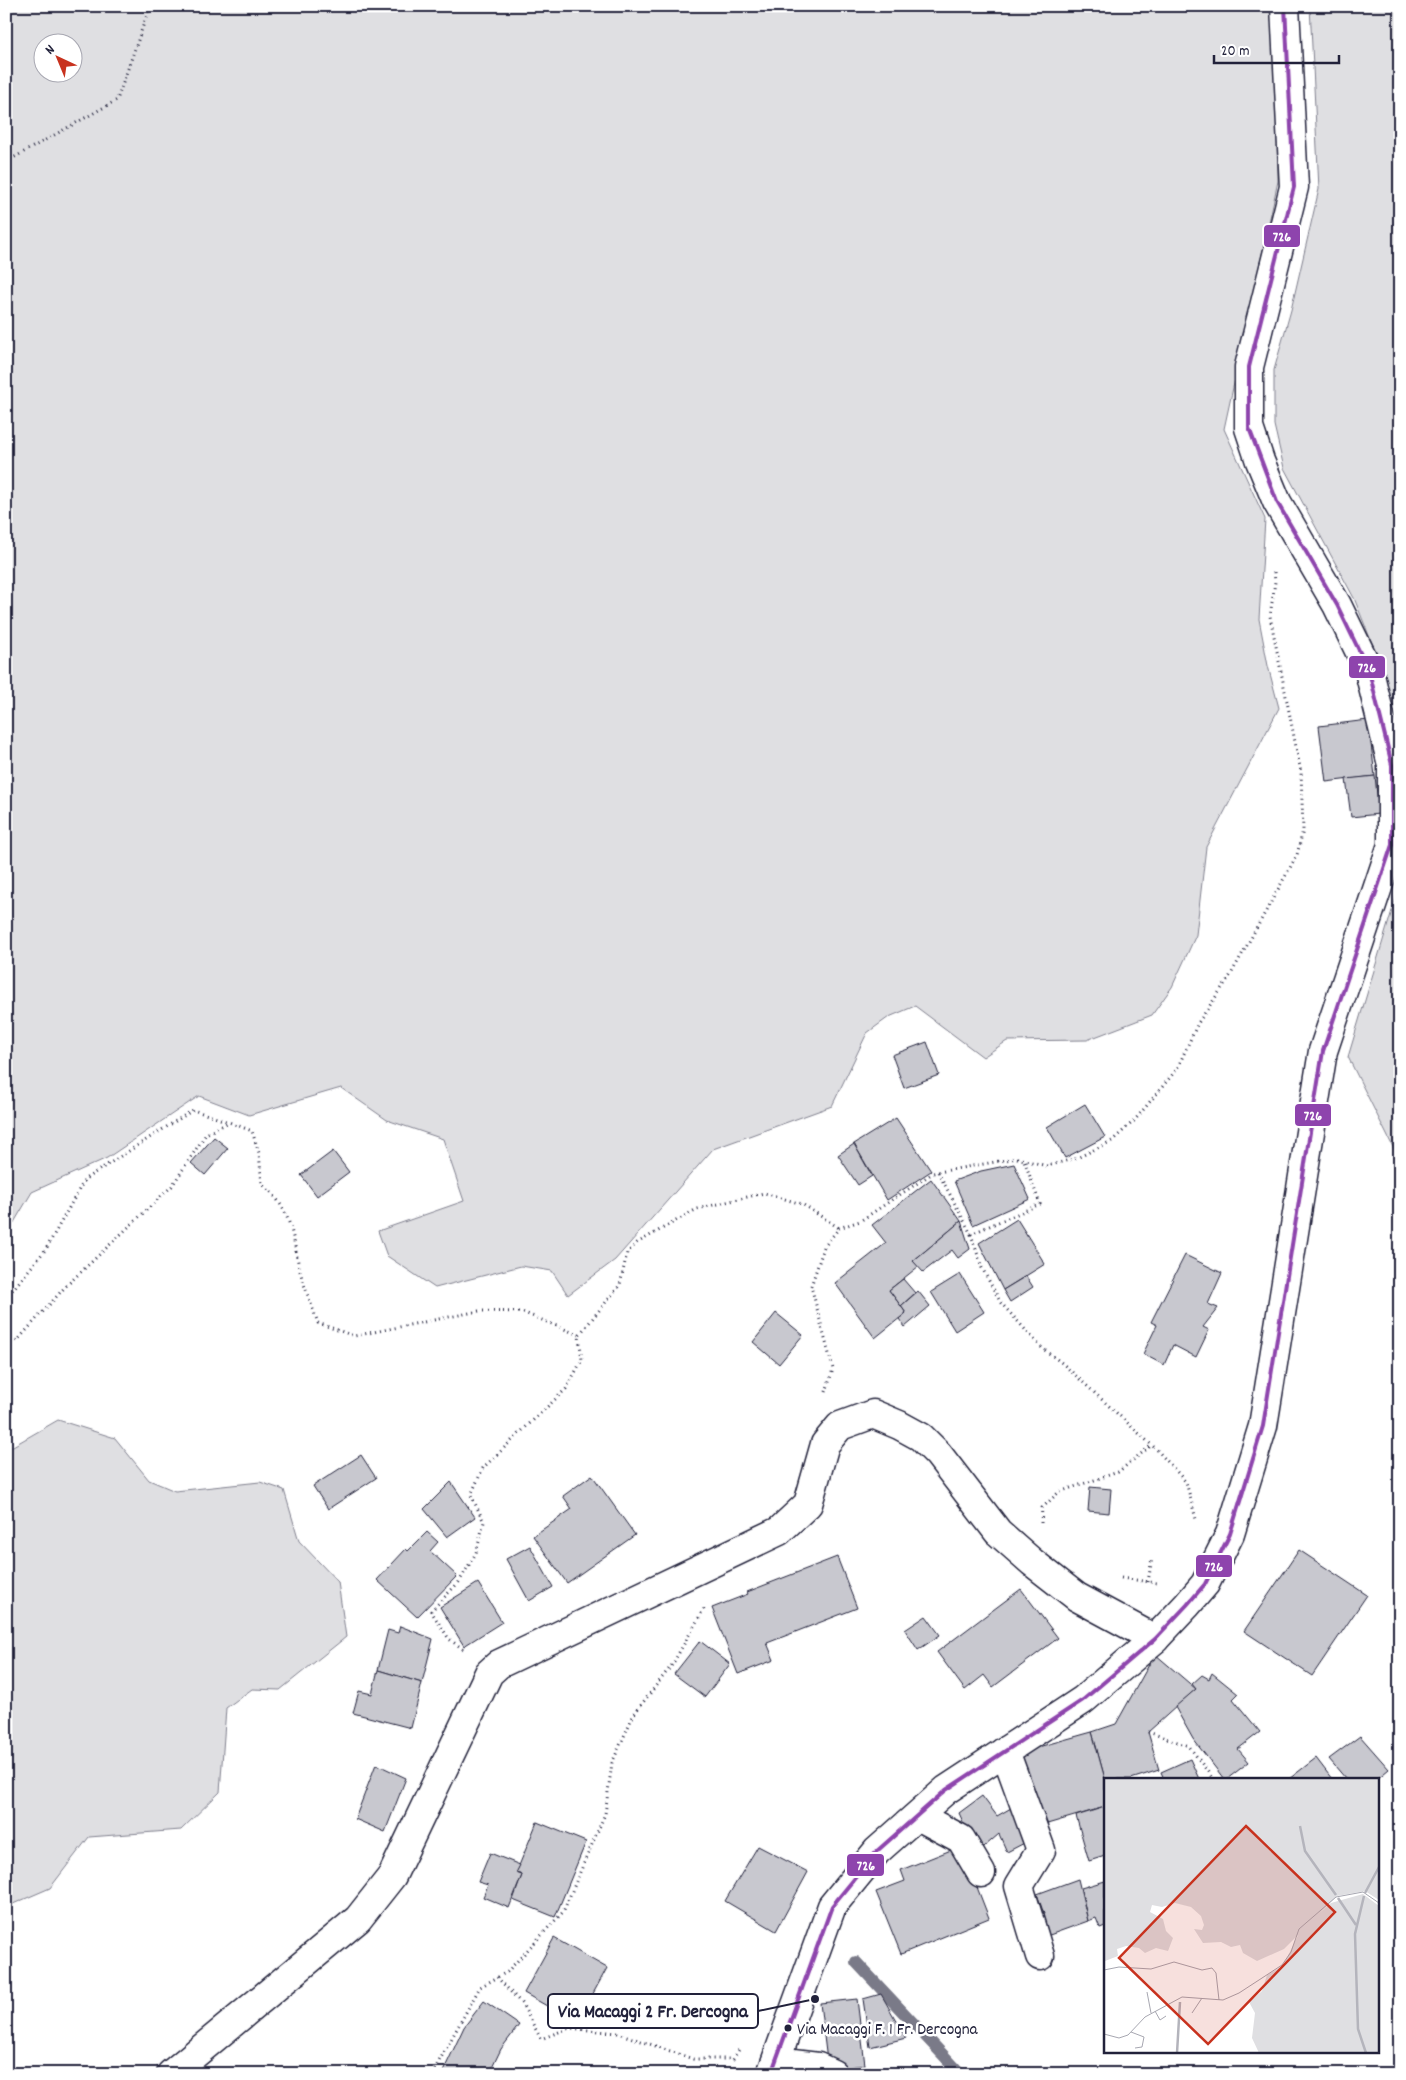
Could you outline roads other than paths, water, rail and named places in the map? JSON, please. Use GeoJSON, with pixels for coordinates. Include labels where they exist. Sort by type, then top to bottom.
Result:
{"type":"FeatureCollection","features":[{"type":"Feature","properties":{"kind":"main road"},"geometry":{"type":"LineString","coordinates":[[834,2074],[818,2067],[774,2068],[832,1906],[877,1851],[946,1790],[1083,1700],[1155,1639],[1205,1584],[1230,1534],[1263,1426],[1323,1051],[1392,845],[1392,765],[1369,671],[1337,605],[1278,502],[1260,461],[1249,428],[1249,367],[1294,187],[1285,6]]}},
{"type":"Feature","properties":{"kind":"main road"},"geometry":{"type":"LineString","coordinates":[[172,2074],[358,1919],[392,1876],[488,1673],[500,1664],[779,1531],[808,1504],[825,1444],[840,1426],[873,1414],[922,1437],[938,1454],[998,1532],[1044,1572],[1077,1597],[1155,1639]]}},
{"type":"Feature","properties":{"kind":"main road"},"geometry":{"type":"LineString","coordinates":[[1005,1751],[1041,1850],[1019,1886],[1040,1956]]}},
{"type":"Feature","properties":{"kind":"main road"},"geometry":{"type":"LineString","coordinates":[[918,1816],[962,1839],[981,1873]]}},
{"type":"Feature","properties":{"kind":"waterway"},"geometry":{"type":"LineString","coordinates":[[856,1962],[961,2074]]}},
{"type":"Feature","properties":{"kind":"place","name":"Via Macaggi 2 Fr. Dercogna"},"geometry":{"type":"Point","coordinates":[815,1999]}},
{"type":"Feature","properties":{"kind":"place","name":"Via Macaggi F. 1 Fr. Dercogna"},"geometry":{"type":"Point","coordinates":[788,2028]}}]}
